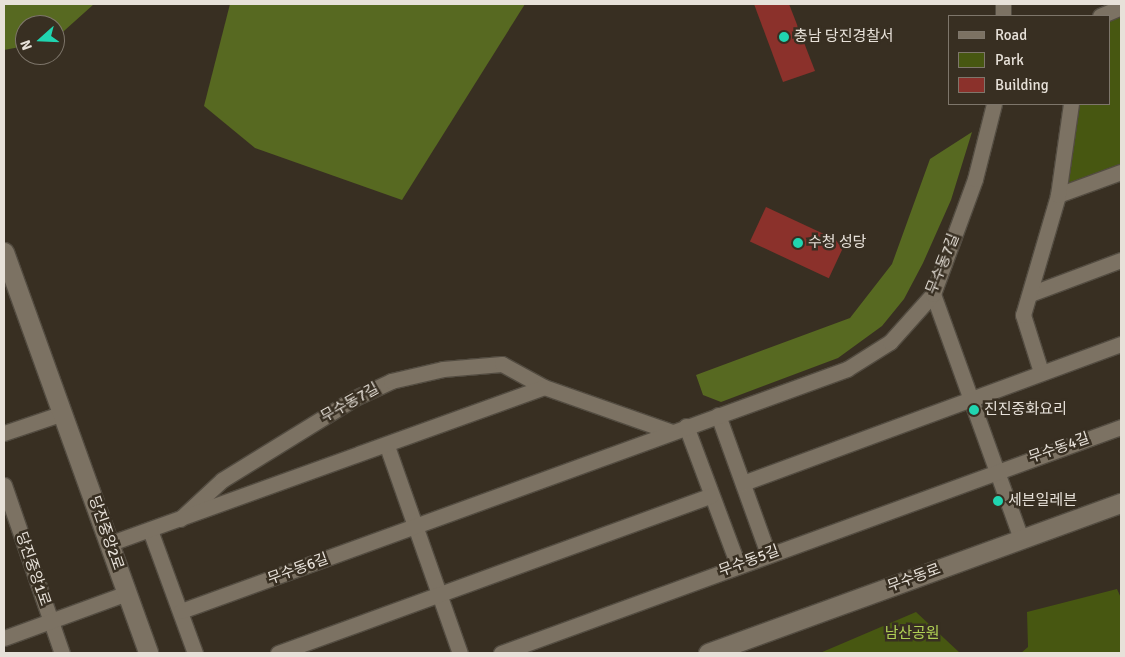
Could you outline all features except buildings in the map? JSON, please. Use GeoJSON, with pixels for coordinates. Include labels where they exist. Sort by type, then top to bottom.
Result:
{"type":"FeatureCollection","features":[{"type":"Feature","properties":{"kind":"street"},"geometry":{"type":"LineString","coordinates":[[1102,15],[1121,7]]}},
{"type":"Feature","properties":{"kind":"street","name":"무수동7길"},"geometry":{"type":"LineString","coordinates":[[416,527],[669,431],[848,369],[890,342],[933,294],[975,179],[994,105]]}},
{"type":"Feature","properties":{"kind":"street"},"geometry":{"type":"LineString","coordinates":[[1041,372],[1023,315],[1058,195],[1071,105]]}},
{"type":"Feature","properties":{"kind":"street"},"geometry":{"type":"LineString","coordinates":[[1058,195],[1121,172]]}},
{"type":"Feature","properties":{"kind":"street","name":"당진중앙2로"},"geometry":{"type":"LineString","coordinates":[[4,252],[111,543],[148,653]]}},
{"type":"Feature","properties":{"kind":"street"},"geometry":{"type":"LineString","coordinates":[[1030,294],[1121,260]]}},
{"type":"Feature","properties":{"kind":"street"},"geometry":{"type":"LineString","coordinates":[[933,294],[998,469],[1021,539]]}},
{"type":"Feature","properties":{"kind":"street"},"geometry":{"type":"LineString","coordinates":[[744,484],[1041,372],[1121,344]]}},
{"type":"Feature","properties":{"kind":"street","name":"무수동7길"},"geometry":{"type":"LineString","coordinates":[[180,519],[222,480],[355,398],[391,381],[443,368],[502,364],[544,387],[669,431]]}},
{"type":"Feature","properties":{"kind":"street","name":"무수동7길"},"geometry":{"type":"LineString","coordinates":[[111,543],[387,446],[544,387]]}},
{"type":"Feature","properties":{"kind":"street"},"geometry":{"type":"LineString","coordinates":[[4,433],[63,413]]}},
{"type":"Feature","properties":{"kind":"street"},"geometry":{"type":"LineString","coordinates":[[718,415],[768,554]]}},
{"type":"Feature","properties":{"kind":"street"},"geometry":{"type":"LineString","coordinates":[[686,426],[738,565]]}},
{"type":"Feature","properties":{"kind":"street","name":"무수동4길"},"geometry":{"type":"LineString","coordinates":[[998,469],[1121,427]]}},
{"type":"Feature","properties":{"kind":"street"},"geometry":{"type":"LineString","coordinates":[[387,446],[460,653]]}},
{"type":"Feature","properties":{"kind":"street","name":"무수동5길"},"geometry":{"type":"LineString","coordinates":[[501,653],[998,469]]}},
{"type":"Feature","properties":{"kind":"street","name":"당진중앙1로"},"geometry":{"type":"LineString","coordinates":[[4,485],[62,653]]}},
{"type":"Feature","properties":{"kind":"street"},"geometry":{"type":"LineString","coordinates":[[278,653],[712,495]]}},
{"type":"Feature","properties":{"kind":"street","name":"무수동로"},"geometry":{"type":"LineString","coordinates":[[708,653],[1121,503]]}},
{"type":"Feature","properties":{"kind":"street","name":"무수동6길"},"geometry":{"type":"LineString","coordinates":[[181,610],[416,527]]}},
{"type":"Feature","properties":{"kind":"street"},"geometry":{"type":"LineString","coordinates":[[150,530],[196,653]]}},
{"type":"Feature","properties":{"kind":"street"},"geometry":{"type":"LineString","coordinates":[[4,638],[127,593]]}},
{"type":"Feature","properties":{"kind":"green space"},"geometry":{"type":"Polygon","coordinates":[[[4,4],[94,4],[65,30],[65,15],[15,15],[15,48],[4,50],[4,4]]]}},
{"type":"Feature","properties":{"kind":"green space"},"geometry":{"type":"Polygon","coordinates":[[[230,4],[525,4],[402,200],[255,148],[204,106],[230,4]]]}},
{"type":"Feature","properties":{"kind":"green space"},"geometry":{"type":"Polygon","coordinates":[[[1121,11],[1121,165],[1065,186],[1075,105],[1110,105],[1110,16],[1121,11]]]}},
{"type":"Feature","properties":{"kind":"green space"},"geometry":{"type":"Polygon","coordinates":[[[972,132],[951,200],[923,263],[904,299],[882,326],[838,358],[721,402],[703,395],[696,375],[850,318],[892,264],[930,159],[972,132]]]}},
{"type":"Feature","properties":{"kind":"green space"},"geometry":{"type":"Polygon","coordinates":[[[1117,589],[1121,598],[1121,653],[1021,653],[1028,647],[1027,612],[1117,589]]]}},
{"type":"Feature","properties":{"kind":"green space","name":"남산공원"},"geometry":{"type":"Polygon","coordinates":[[[916,612],[960,653],[820,653],[916,612]]]}},
{"type":"Feature","properties":{"kind":"place","name":"충남 당진경찰서"},"geometry":{"type":"Point","coordinates":[784,37]}},
{"type":"Feature","properties":{"kind":"place","name":"수청 성당"},"geometry":{"type":"Point","coordinates":[798,243]}},
{"type":"Feature","properties":{"kind":"place","name":"진진중화요리"},"geometry":{"type":"Point","coordinates":[974,410]}},
{"type":"Feature","properties":{"kind":"place","name":"세븐일레븐"},"geometry":{"type":"Point","coordinates":[998,501]}}]}
